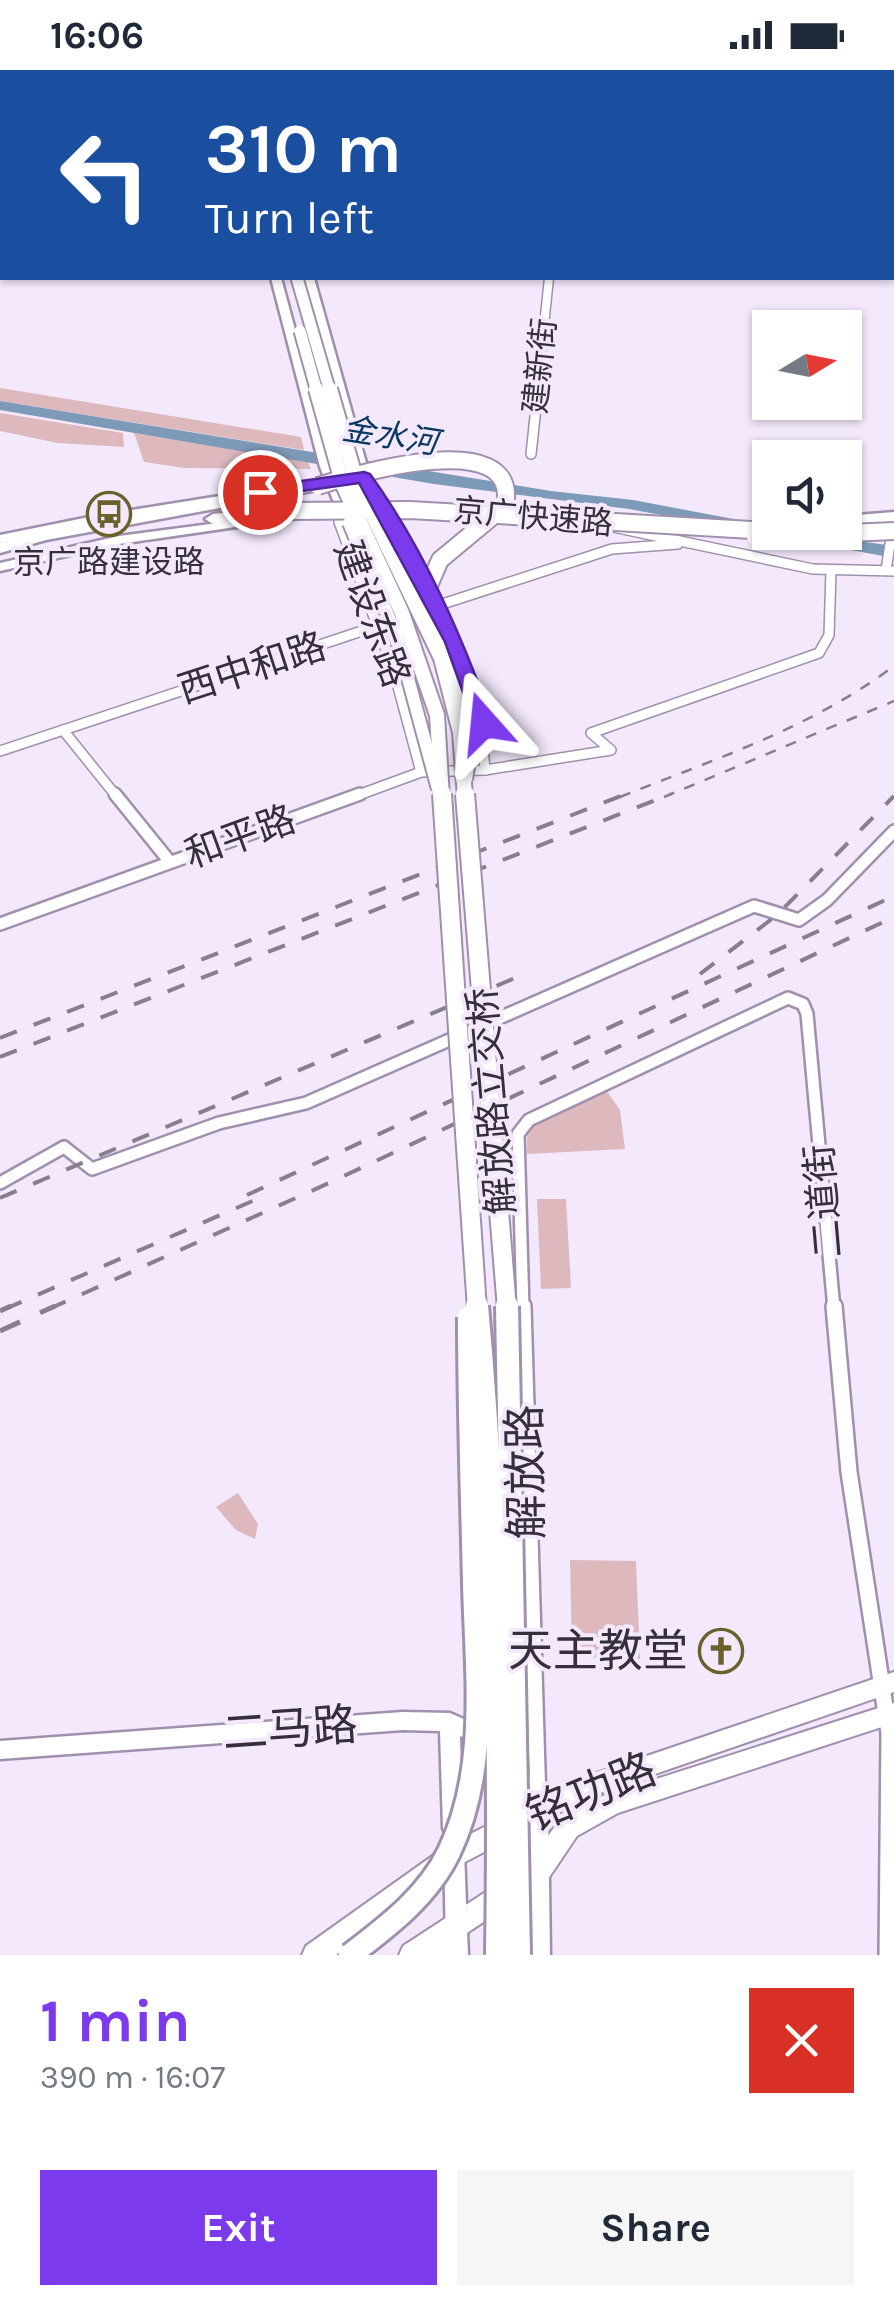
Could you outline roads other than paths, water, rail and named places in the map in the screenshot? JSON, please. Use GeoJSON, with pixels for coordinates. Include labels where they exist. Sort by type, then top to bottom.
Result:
{"type":"FeatureCollection","features":[{"type":"Feature","properties":{"kind":"highway"},"geometry":{"type":"LineString","coordinates":[[0,549],[44,536],[264,498],[433,459],[487,470],[507,494],[503,508],[448,551],[431,572],[427,592],[456,662],[473,726],[464,780]]}},
{"type":"Feature","properties":{"kind":"highway","name":"京广快速路"},"geometry":{"type":"LineString","coordinates":[[0,549],[180,516],[333,502],[435,501],[752,527]]}},
{"type":"Feature","properties":{"kind":"highway","name":"京广快速路"},"geometry":{"type":"LineString","coordinates":[[0,558],[166,526],[318,509],[434,508],[677,529],[752,528]]}},
{"type":"Feature","properties":{"kind":"highway"},"geometry":{"type":"LineString","coordinates":[[448,551],[497,531],[543,526],[772,537],[893,528]]}},
{"type":"Feature","properties":{"kind":"highway"},"geometry":{"type":"LineString","coordinates":[[862,526],[893,528]]}},
{"type":"Feature","properties":{"kind":"main road","name":"解放路立交桥"},"geometry":{"type":"LineString","coordinates":[[287,280],[343,485],[402,612],[430,690],[438,732],[438,789],[469,1226],[491,1459],[500,1709],[497,1955]]}},
{"type":"Feature","properties":{"kind":"main road","name":"解放路立交桥"},"geometry":{"type":"LineString","coordinates":[[298,280],[357,483],[448,680],[460,732],[510,1349],[519,1955]]}},
{"type":"Feature","properties":{"kind":"main road"},"geometry":{"type":"LineString","coordinates":[[350,1955],[402,1915],[436,1876],[456,1835],[468,1791],[476,1711],[469,1226]]}},
{"type":"Feature","properties":{"kind":"main road","name":"铭功路"},"geometry":{"type":"LineString","coordinates":[[315,1955],[454,1856],[584,1788],[887,1684]]}},
{"type":"Feature","properties":{"kind":"main road","name":"铭功路"},"geometry":{"type":"LineString","coordinates":[[416,1952],[539,1871],[568,1828],[611,1804],[890,1714]]}},
{"type":"Feature","properties":{"kind":"street","name":"建设东路"},"geometry":{"type":"LineString","coordinates":[[277,280],[326,467],[344,516],[339,522],[378,626],[421,772]]}},
{"type":"Feature","properties":{"kind":"street","name":"建设东路"},"geometry":{"type":"LineString","coordinates":[[310,280],[364,476],[436,606],[478,704],[486,742],[485,770]]}},
{"type":"Feature","properties":{"kind":"street","name":"建新街"},"geometry":{"type":"LineString","coordinates":[[531,454],[548,280]]}},
{"type":"Feature","properties":{"kind":"street"},"geometry":{"type":"LineString","coordinates":[[0,540],[146,509],[364,476]]}},
{"type":"Feature","properties":{"kind":"street"},"geometry":{"type":"LineString","coordinates":[[0,568],[119,540],[344,516],[384,507],[548,514],[678,544],[830,570],[889,567],[893,528]]}},
{"type":"Feature","properties":{"kind":"street"},"geometry":{"type":"LineString","coordinates":[[344,516],[396,634],[438,789]]}},
{"type":"Feature","properties":{"kind":"street","name":"西中和路"},"geometry":{"type":"LineString","coordinates":[[0,751],[612,549],[678,544]]}},
{"type":"Feature","properties":{"kind":"street","name":"和平路"},"geometry":{"type":"LineString","coordinates":[[0,924],[421,772],[485,770],[610,750],[591,734],[819,653],[829,636],[830,570]]}},
{"type":"Feature","properties":{"kind":"street"},"geometry":{"type":"LineString","coordinates":[[63,730],[170,862]]}},
{"type":"Feature","properties":{"kind":"street"},"geometry":{"type":"LineString","coordinates":[[0,1183],[64,1148],[92,1169],[219,1123],[306,1102],[754,906],[799,920],[828,900],[894,831]]}},
{"type":"Feature","properties":{"kind":"street","name":"二道街"},"geometry":{"type":"LineString","coordinates":[[518,1134],[529,1120],[788,998],[803,1004],[849,1472],[890,1714],[886,1955]]}},
{"type":"Feature","properties":{"kind":"street","name":"解放路"},"geometry":{"type":"LineString","coordinates":[[518,1134],[538,1810]]}},
{"type":"Feature","properties":{"kind":"street","name":"二马路"},"geometry":{"type":"LineString","coordinates":[[0,1750],[404,1721],[450,1722],[487,1738],[510,1756],[538,1810]]}},
{"type":"Feature","properties":{"kind":"street"},"geometry":{"type":"LineString","coordinates":[[450,1722],[457,1955]]}},
{"type":"Feature","properties":{"kind":"street"},"geometry":{"type":"LineString","coordinates":[[538,1810],[539,1955]]}},
{"type":"Feature","properties":{"kind":"street"},"geometry":{"type":"LineString","coordinates":[[416,1952],[446,1955]]}},
{"type":"Feature","properties":{"kind":"water"},"geometry":{"type":"Polygon","coordinates":[[[0,401],[551,491],[633,500],[752,523],[752,532],[629,509],[434,484],[0,410],[0,401]]]}},
{"type":"Feature","properties":{"kind":"water"},"geometry":{"type":"Polygon","coordinates":[[[862,541],[894,546],[894,558],[851,550],[862,550],[862,541]]]}},
{"type":"Feature","properties":{"kind":"railway"},"geometry":{"type":"LineString","coordinates":[[620,797],[796,725],[894,666]]}},
{"type":"Feature","properties":{"kind":"railway"},"geometry":{"type":"LineString","coordinates":[[664,797],[894,701]]}},
{"type":"Feature","properties":{"kind":"railway"},"geometry":{"type":"LineString","coordinates":[[0,1038],[626,794]]}},
{"type":"Feature","properties":{"kind":"railway"},"geometry":{"type":"LineString","coordinates":[[0,1057],[671,794]]}},
{"type":"Feature","properties":{"kind":"railway"},"geometry":{"type":"LineString","coordinates":[[700,974],[777,915],[894,796]]}},
{"type":"Feature","properties":{"kind":"railway"},"geometry":{"type":"LineString","coordinates":[[247,1195],[894,896]]}},
{"type":"Feature","properties":{"kind":"railway"},"geometry":{"type":"LineString","coordinates":[[49,1309],[329,1183],[894,917]]}},
{"type":"Feature","properties":{"kind":"railway"},"geometry":{"type":"LineString","coordinates":[[0,1198],[529,972]]}},
{"type":"Feature","properties":{"kind":"railway"},"geometry":{"type":"LineString","coordinates":[[5,1309],[264,1196]]}},
{"type":"Feature","properties":{"kind":"railway"},"geometry":{"type":"LineString","coordinates":[[0,1311],[11,1306]]}},
{"type":"Feature","properties":{"kind":"railway"},"geometry":{"type":"LineString","coordinates":[[0,1331],[55,1306]]}},
{"type":"Feature","properties":{"kind":"place","name":"京广路建设路"},"geometry":{"type":"Point","coordinates":[109,514]}},
{"type":"Feature","properties":{"kind":"place","name":"天主教堂"},"geometry":{"type":"Point","coordinates":[721,1651]}},
{"type":"Feature","properties":{"kind":"water label","name":"金水河"},"geometry":{"type":"Point","coordinates":[390,436]}}]}
